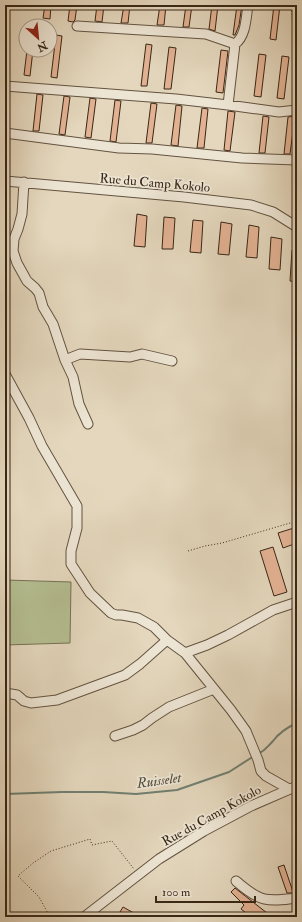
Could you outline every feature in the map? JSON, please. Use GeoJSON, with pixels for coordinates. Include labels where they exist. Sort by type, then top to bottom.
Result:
{"type":"FeatureCollection","features":[{"type":"Feature","properties":{"kind":"street"},"geometry":{"type":"LineString","coordinates":[[228,105],[236,44],[243,34],[248,5]]}},
{"type":"Feature","properties":{"kind":"street"},"geometry":{"type":"LineString","coordinates":[[77,26],[206,34],[236,44]]}},
{"type":"Feature","properties":{"kind":"street"},"geometry":{"type":"LineString","coordinates":[[5,86],[164,98],[279,112],[296,110]]}},
{"type":"Feature","properties":{"kind":"street"},"geometry":{"type":"LineString","coordinates":[[5,133],[119,148],[152,149],[242,158],[297,160]]}},
{"type":"Feature","properties":{"kind":"street","name":"Rue du Camp Kokolo"},"geometry":{"type":"LineString","coordinates":[[5,181],[251,204],[273,212],[297,227]]}},
{"type":"Feature","properties":{"kind":"street"},"geometry":{"type":"LineString","coordinates":[[24,182],[22,214],[14,239],[13,251],[17,263],[27,281],[36,288],[39,293],[43,307],[53,324],[65,360],[73,377],[78,404],[88,424]]}},
{"type":"Feature","properties":{"kind":"street"},"geometry":{"type":"LineString","coordinates":[[65,360],[80,354],[130,357],[142,354],[172,361]]}},
{"type":"Feature","properties":{"kind":"street"},"geometry":{"type":"LineString","coordinates":[[5,374],[29,418],[42,446],[77,506],[78,528],[71,551],[72,564],[90,593],[111,613],[138,618],[154,627],[185,653],[246,731],[261,771],[266,776],[293,788]]}},
{"type":"Feature","properties":{"kind":"street"},"geometry":{"type":"LineString","coordinates":[[185,653],[207,645],[273,610],[297,602]]}},
{"type":"Feature","properties":{"kind":"street"},"geometry":{"type":"LineString","coordinates":[[5,693],[17,696],[24,701],[31,703],[57,700],[124,675],[140,664],[168,640]]}},
{"type":"Feature","properties":{"kind":"street"},"geometry":{"type":"LineString","coordinates":[[115,736],[143,726],[170,707],[214,689]]}},
{"type":"Feature","properties":{"kind":"street","name":"Rue du Camp Kokolo"},"geometry":{"type":"LineString","coordinates":[[84,917],[166,855],[204,831],[251,806],[293,788]]}},
{"type":"Feature","properties":{"kind":"street"},"geometry":{"type":"LineString","coordinates":[[236,881],[246,890],[261,899],[269,900],[297,898]]}},
{"type":"Feature","properties":{"kind":"path"},"geometry":{"type":"LineString","coordinates":[[291,5],[297,46]]}},
{"type":"Feature","properties":{"kind":"path"},"geometry":{"type":"LineString","coordinates":[[296,110],[297,89]]}},
{"type":"Feature","properties":{"kind":"path"},"geometry":{"type":"LineString","coordinates":[[188,551],[222,543],[297,521]]}},
{"type":"Feature","properties":{"kind":"path"},"geometry":{"type":"LineString","coordinates":[[50,917],[39,897],[18,876],[33,863],[51,851],[90,839],[92,845],[112,841],[136,871]]}},
{"type":"Feature","properties":{"kind":"green space"},"geometry":{"type":"Polygon","coordinates":[[[5,580],[71,582],[70,643],[5,645],[5,580]]]}},
{"type":"Feature","properties":{"kind":"building"},"geometry":{"type":"Polygon","coordinates":[[[45,5],[51,5],[50,18],[43,18],[45,5]]]}},
{"type":"Feature","properties":{"kind":"building"},"geometry":{"type":"Polygon","coordinates":[[[70,5],[77,5],[75,20],[73,22],[68,21],[70,5]]]}},
{"type":"Feature","properties":{"kind":"building"},"geometry":{"type":"Polygon","coordinates":[[[97,5],[104,5],[102,22],[95,21],[97,5]]]}},
{"type":"Feature","properties":{"kind":"building"},"geometry":{"type":"Polygon","coordinates":[[[124,5],[130,5],[128,23],[121,23],[124,5]]]}},
{"type":"Feature","properties":{"kind":"building"},"geometry":{"type":"Polygon","coordinates":[[[160,5],[166,5],[164,25],[157,25],[160,5]]]}},
{"type":"Feature","properties":{"kind":"building"},"geometry":{"type":"Polygon","coordinates":[[[186,5],[192,5],[189,27],[183,27],[186,5]]]}},
{"type":"Feature","properties":{"kind":"building"},"geometry":{"type":"Polygon","coordinates":[[[212,5],[218,5],[215,31],[209,29],[212,5]]]}},
{"type":"Feature","properties":{"kind":"building"},"geometry":{"type":"Polygon","coordinates":[[[237,5],[242,5],[239,25],[235,35],[233,35],[237,5]]]}},
{"type":"Feature","properties":{"kind":"building"},"geometry":{"type":"Polygon","coordinates":[[[274,5],[280,5],[276,40],[270,39],[274,5]]]}},
{"type":"Feature","properties":{"kind":"building"},"geometry":{"type":"Polygon","coordinates":[[[58,35],[62,36],[57,78],[51,77],[53,58],[58,58],[58,35]]]}},
{"type":"Feature","properties":{"kind":"building"},"geometry":{"type":"Polygon","coordinates":[[[146,44],[152,45],[147,86],[141,86],[146,44]]]}},
{"type":"Feature","properties":{"kind":"building"},"geometry":{"type":"Polygon","coordinates":[[[169,47],[176,48],[171,89],[164,89],[169,47]]]}},
{"type":"Feature","properties":{"kind":"building"},"geometry":{"type":"Polygon","coordinates":[[[221,50],[228,51],[223,93],[216,92],[221,50]]]}},
{"type":"Feature","properties":{"kind":"building"},"geometry":{"type":"Polygon","coordinates":[[[259,54],[266,55],[261,97],[254,96],[259,54]]]}},
{"type":"Feature","properties":{"kind":"building"},"geometry":{"type":"Polygon","coordinates":[[[282,56],[289,57],[284,99],[277,98],[282,56]]]}},
{"type":"Feature","properties":{"kind":"building"},"geometry":{"type":"Polygon","coordinates":[[[26,58],[32,58],[30,76],[24,75],[26,58]]]}},
{"type":"Feature","properties":{"kind":"building"},"geometry":{"type":"Polygon","coordinates":[[[37,94],[43,95],[39,131],[33,131],[37,94]]]}},
{"type":"Feature","properties":{"kind":"building"},"geometry":{"type":"Polygon","coordinates":[[[64,96],[70,97],[65,135],[59,134],[64,96]]]}},
{"type":"Feature","properties":{"kind":"building"},"geometry":{"type":"Polygon","coordinates":[[[90,98],[96,99],[91,138],[85,137],[90,98]]]}},
{"type":"Feature","properties":{"kind":"building"},"geometry":{"type":"Polygon","coordinates":[[[115,100],[121,101],[116,142],[110,141],[115,100]]]}},
{"type":"Feature","properties":{"kind":"building"},"geometry":{"type":"Polygon","coordinates":[[[151,103],[157,104],[152,143],[146,143],[151,103]]]}},
{"type":"Feature","properties":{"kind":"building"},"geometry":{"type":"Polygon","coordinates":[[[176,105],[182,106],[178,146],[171,145],[176,105]]]}},
{"type":"Feature","properties":{"kind":"building"},"geometry":{"type":"Polygon","coordinates":[[[202,108],[208,109],[204,148],[197,148],[202,108]]]}},
{"type":"Feature","properties":{"kind":"building"},"geometry":{"type":"Polygon","coordinates":[[[228,111],[235,112],[230,151],[224,150],[228,111]]]}},
{"type":"Feature","properties":{"kind":"building"},"geometry":{"type":"Polygon","coordinates":[[[263,116],[269,117],[265,153],[259,153],[263,116]]]}},
{"type":"Feature","properties":{"kind":"building"},"geometry":{"type":"Polygon","coordinates":[[[295,116],[290,154],[284,154],[288,117],[295,116]]]}},
{"type":"Feature","properties":{"kind":"building"},"geometry":{"type":"Polygon","coordinates":[[[137,214],[147,216],[145,247],[134,246],[137,214]]]}},
{"type":"Feature","properties":{"kind":"building"},"geometry":{"type":"Polygon","coordinates":[[[164,217],[175,218],[173,249],[162,249],[164,217]]]}},
{"type":"Feature","properties":{"kind":"building"},"geometry":{"type":"Polygon","coordinates":[[[193,220],[203,221],[201,253],[190,252],[193,220]]]}},
{"type":"Feature","properties":{"kind":"building"},"geometry":{"type":"Polygon","coordinates":[[[221,222],[232,224],[229,255],[218,254],[221,222]]]}},
{"type":"Feature","properties":{"kind":"building"},"geometry":{"type":"Polygon","coordinates":[[[249,225],[259,227],[257,258],[246,257],[249,225]]]}},
{"type":"Feature","properties":{"kind":"building"},"geometry":{"type":"Polygon","coordinates":[[[271,237],[282,239],[280,270],[269,269],[271,237]]]}},
{"type":"Feature","properties":{"kind":"building"},"geometry":{"type":"Polygon","coordinates":[[[292,250],[297,250],[297,282],[290,281],[292,250]]]}},
{"type":"Feature","properties":{"kind":"building"},"geometry":{"type":"Polygon","coordinates":[[[297,527],[297,543],[283,548],[278,533],[297,527]]]}},
{"type":"Feature","properties":{"kind":"building"},"geometry":{"type":"Polygon","coordinates":[[[273,547],[287,592],[274,596],[260,551],[273,547]]]}},
{"type":"Feature","properties":{"kind":"building"},"geometry":{"type":"Polygon","coordinates":[[[284,865],[293,892],[292,893],[287,893],[278,867],[284,865]]]}},
{"type":"Feature","properties":{"kind":"building"},"geometry":{"type":"Polygon","coordinates":[[[235,888],[267,913],[265,917],[251,917],[241,909],[244,905],[231,892],[235,888]]]}},
{"type":"Feature","properties":{"kind":"building"},"geometry":{"type":"Polygon","coordinates":[[[123,907],[141,917],[117,917],[123,907]]]}},
{"type":"Feature","properties":{"kind":"waterway","name":"Ruisselet"},"geometry":{"type":"LineString","coordinates":[[258,754],[265,750],[275,738],[287,728],[297,723]]}},
{"type":"Feature","properties":{"kind":"waterway","name":"Ruisselet"},"geometry":{"type":"LineString","coordinates":[[5,794],[62,792],[136,794],[177,790],[229,772],[254,756]]}}]}
